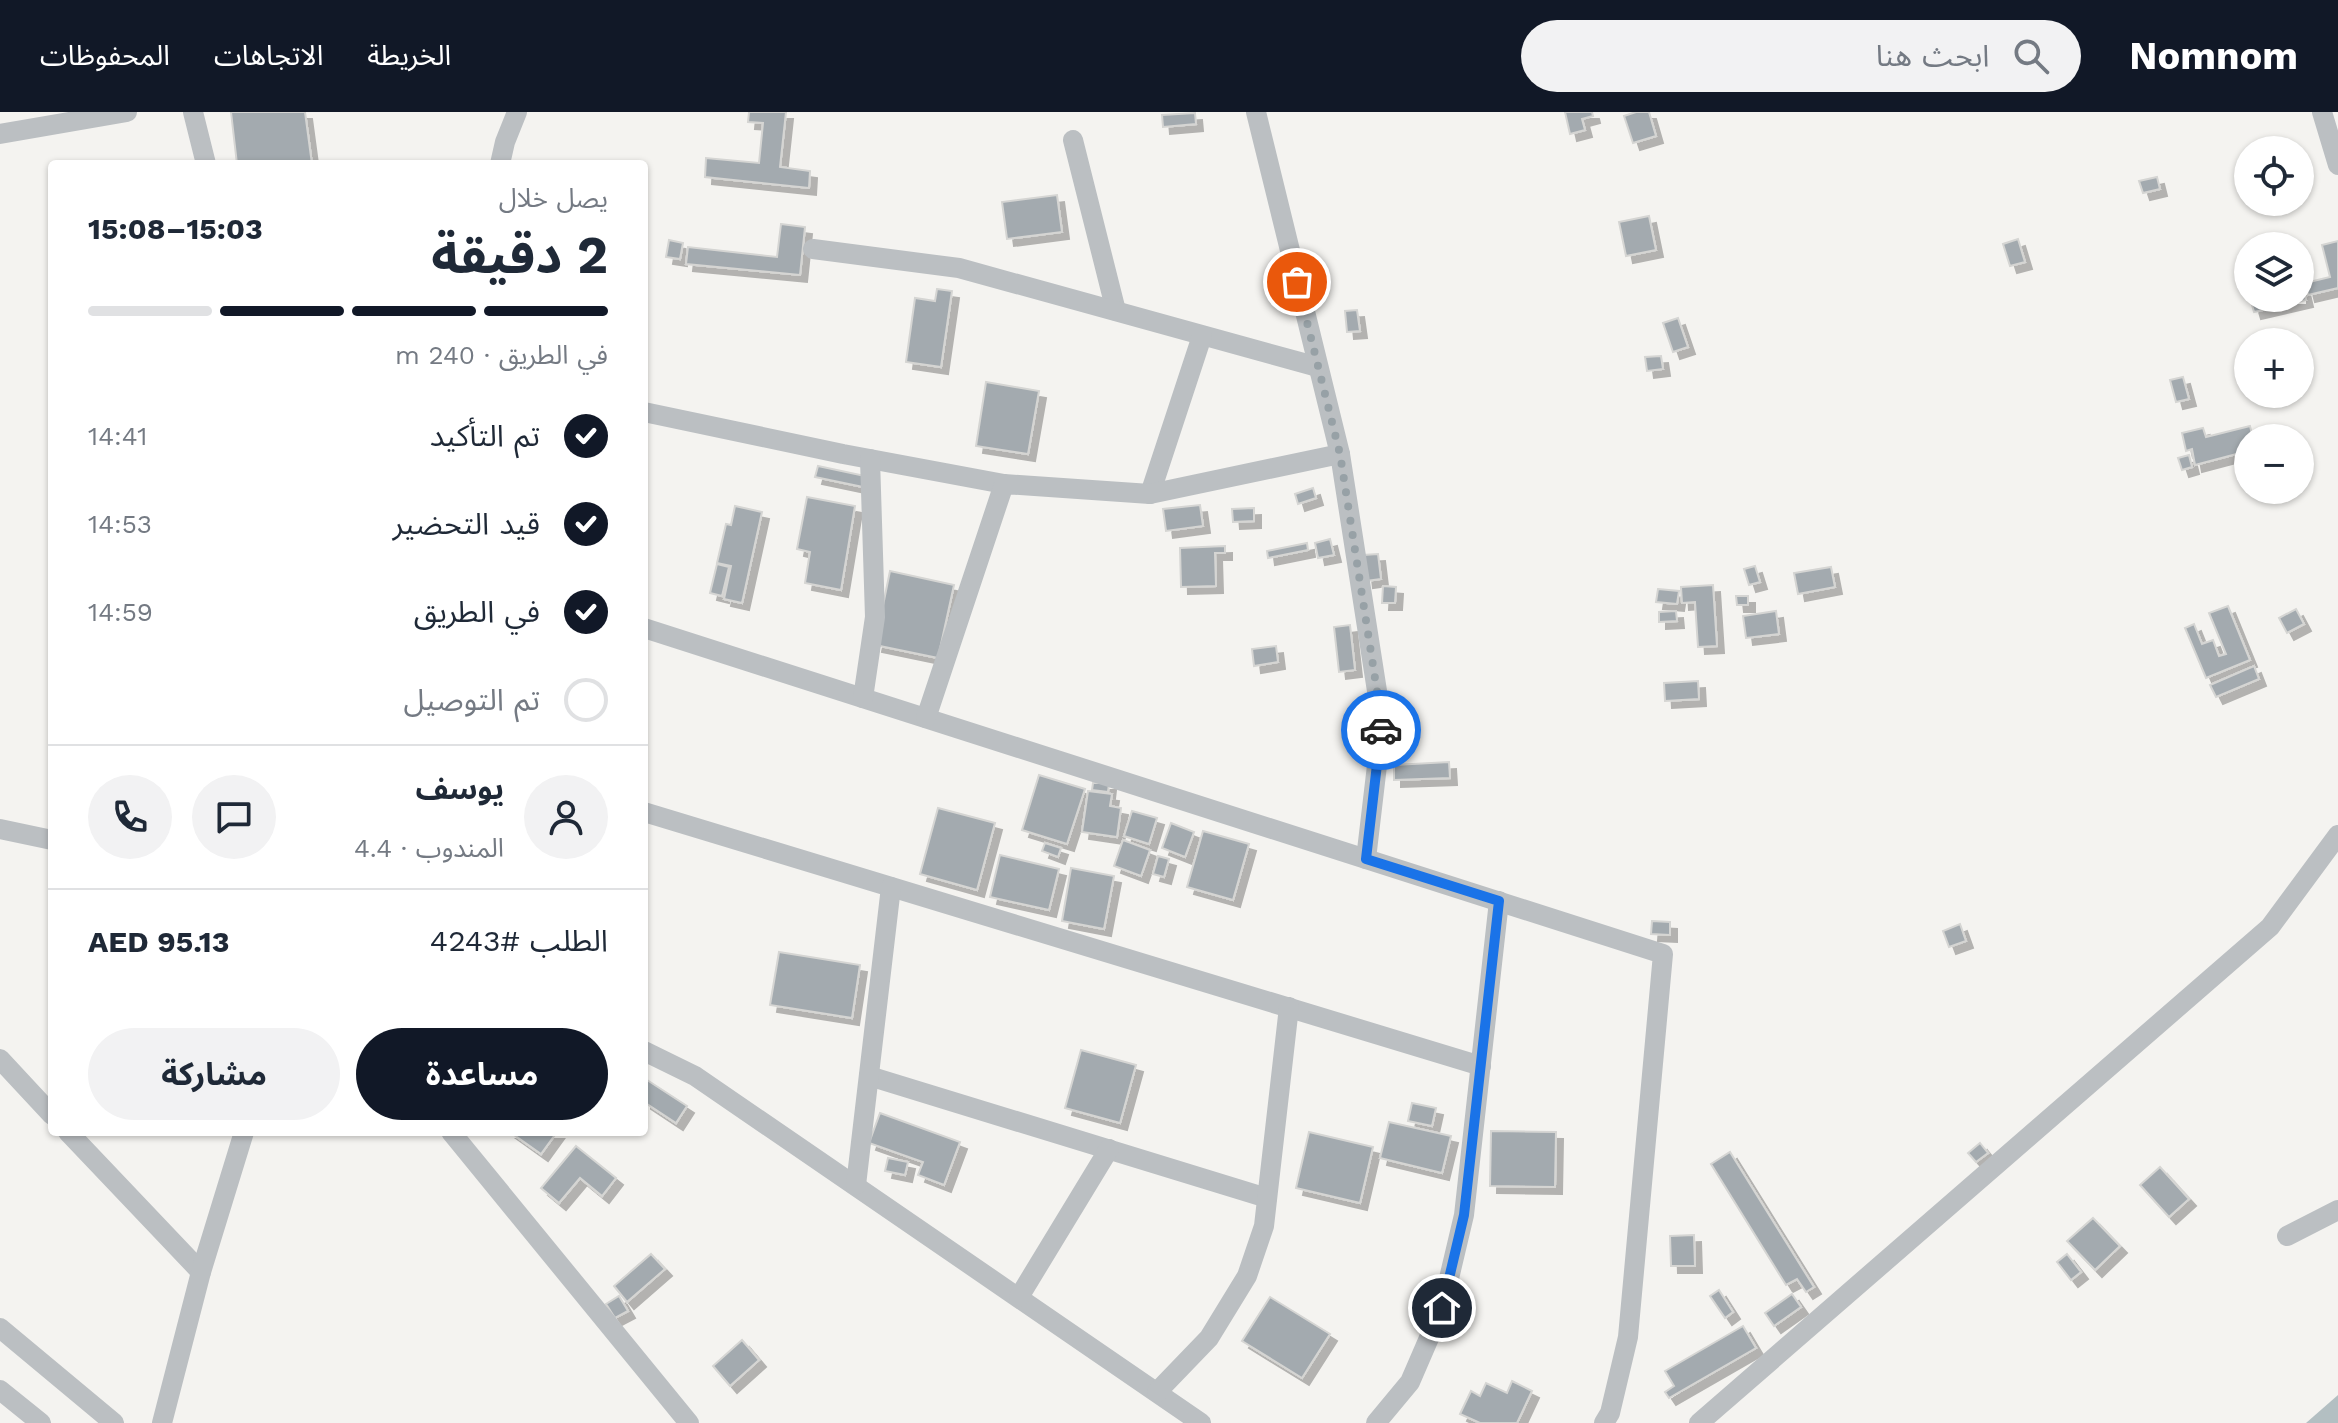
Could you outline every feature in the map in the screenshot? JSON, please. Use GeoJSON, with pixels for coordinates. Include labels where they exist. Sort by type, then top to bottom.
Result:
{"type":"FeatureCollection","features":[{"type":"Feature","properties":{"kind":"street"},"geometry":{"type":"LineString","coordinates":[[0,134],[127,112]]}},
{"type":"Feature","properties":{"kind":"street"},"geometry":{"type":"LineString","coordinates":[[193,112],[205,160]]}},
{"type":"Feature","properties":{"kind":"street"},"geometry":{"type":"LineString","coordinates":[[1256,112],[1340,454],[1382,723],[1366,859]]}},
{"type":"Feature","properties":{"kind":"street"},"geometry":{"type":"LineString","coordinates":[[2322,112],[2338,165]]}},
{"type":"Feature","properties":{"kind":"street"},"geometry":{"type":"LineString","coordinates":[[501,160],[512,118]]}},
{"type":"Feature","properties":{"kind":"street"},"geometry":{"type":"LineString","coordinates":[[1073,140],[1116,311]]}},
{"type":"Feature","properties":{"kind":"street"},"geometry":{"type":"LineString","coordinates":[[813,249],[959,268],[1318,367]]}},
{"type":"Feature","properties":{"kind":"street"},"geometry":{"type":"LineString","coordinates":[[1150,494],[1202,336]]}},
{"type":"Feature","properties":{"kind":"street"},"geometry":{"type":"LineString","coordinates":[[648,413],[1004,484],[1150,494],[1340,454]]}},
{"type":"Feature","properties":{"kind":"street"},"geometry":{"type":"LineString","coordinates":[[863,698],[875,617],[870,459]]}},
{"type":"Feature","properties":{"kind":"street"},"geometry":{"type":"LineString","coordinates":[[926,718],[1004,484]]}},
{"type":"Feature","properties":{"kind":"street"},"geometry":{"type":"LineString","coordinates":[[648,629],[1663,954],[1628,1337],[1610,1413],[1604,1423]]}},
{"type":"Feature","properties":{"kind":"street"},"geometry":{"type":"LineString","coordinates":[[648,813],[1481,1066]]}},
{"type":"Feature","properties":{"kind":"street"},"geometry":{"type":"LineString","coordinates":[[0,829],[48,839]]}},
{"type":"Feature","properties":{"kind":"street"},"geometry":{"type":"LineString","coordinates":[[1699,1423],[2270,927],[2338,835]]}},
{"type":"Feature","properties":{"kind":"street"},"geometry":{"type":"LineString","coordinates":[[856,1185],[891,887]]}},
{"type":"Feature","properties":{"kind":"street"},"geometry":{"type":"LineString","coordinates":[[1376,1423],[1410,1382],[1442,1308],[1464,1215],[1499,901]]}},
{"type":"Feature","properties":{"kind":"street"},"geometry":{"type":"LineString","coordinates":[[1157,1392],[1209,1338],[1247,1276],[1264,1226],[1289,1007]]}},
{"type":"Feature","properties":{"kind":"street"},"geometry":{"type":"LineString","coordinates":[[648,1053],[695,1076],[1201,1423]]}},
{"type":"Feature","properties":{"kind":"street"},"geometry":{"type":"LineString","coordinates":[[0,1059],[48,1111]]}},
{"type":"Feature","properties":{"kind":"street"},"geometry":{"type":"LineString","coordinates":[[869,1076],[1267,1198]]}},
{"type":"Feature","properties":{"kind":"street"},"geometry":{"type":"LineString","coordinates":[[72,1136],[201,1272]]}},
{"type":"Feature","properties":{"kind":"street"},"geometry":{"type":"LineString","coordinates":[[162,1423],[201,1272],[243,1136]]}},
{"type":"Feature","properties":{"kind":"street"},"geometry":{"type":"LineString","coordinates":[[454,1136],[689,1423]]}},
{"type":"Feature","properties":{"kind":"street"},"geometry":{"type":"LineString","coordinates":[[1019,1297],[1109,1149]]}},
{"type":"Feature","properties":{"kind":"street"},"geometry":{"type":"LineString","coordinates":[[2287,1236],[2338,1210]]}},
{"type":"Feature","properties":{"kind":"street"},"geometry":{"type":"LineString","coordinates":[[0,1328],[114,1423]]}},
{"type":"Feature","properties":{"kind":"street"},"geometry":{"type":"LineString","coordinates":[[0,1390],[41,1423]]}},
{"type":"Feature","properties":{"kind":"shaded area"},"geometry":{"type":"Polygon","coordinates":[[[2338,1395],[2338,1423],[2306,1423],[2338,1395]]]}},
{"type":"Feature","properties":{"kind":"building"},"geometry":{"type":"Polygon","coordinates":[[[231,112],[305,112],[311,160],[237,160],[231,112]]]}},
{"type":"Feature","properties":{"kind":"building"},"geometry":{"type":"Polygon","coordinates":[[[749,112],[786,112],[780,167],[810,171],[809,188],[705,177],[706,158],[759,163],[763,123],[748,122],[749,112]]]}},
{"type":"Feature","properties":{"kind":"building"},"geometry":{"type":"Polygon","coordinates":[[[1565,112],[1592,112],[1593,116],[1582,119],[1585,130],[1570,134],[1565,112]]]}},
{"type":"Feature","properties":{"kind":"building"},"geometry":{"type":"Polygon","coordinates":[[[1649,112],[1656,136],[1633,143],[1624,116],[1649,112]]]}},
{"type":"Feature","properties":{"kind":"building"},"geometry":{"type":"Polygon","coordinates":[[[1195,113],[1196,124],[1163,127],[1162,115],[1195,113]]]}},
{"type":"Feature","properties":{"kind":"building"},"geometry":{"type":"Polygon","coordinates":[[[2157,177],[2160,189],[2143,193],[2139,181],[2157,177]]]}},
{"type":"Feature","properties":{"kind":"building"},"geometry":{"type":"Polygon","coordinates":[[[1057,195],[1062,232],[1007,239],[1002,202],[1057,195]]]}},
{"type":"Feature","properties":{"kind":"building"},"geometry":{"type":"Polygon","coordinates":[[[1649,216],[1656,250],[1626,256],[1619,222],[1649,216]]]}},
{"type":"Feature","properties":{"kind":"building"},"geometry":{"type":"Polygon","coordinates":[[[781,224],[805,227],[800,275],[686,264],[688,247],[777,257],[781,224]]]}},
{"type":"Feature","properties":{"kind":"building"},"geometry":{"type":"Polygon","coordinates":[[[2018,239],[2025,262],[2010,266],[2003,244],[2018,239]]]}},
{"type":"Feature","properties":{"kind":"building"},"geometry":{"type":"Polygon","coordinates":[[[669,240],[683,243],[680,259],[666,257],[669,240]]]}},
{"type":"Feature","properties":{"kind":"building"},"geometry":{"type":"Polygon","coordinates":[[[2338,241],[2338,288],[2314,294],[2314,281],[2330,277],[2322,245],[2338,241]]]}},
{"type":"Feature","properties":{"kind":"building"},"geometry":{"type":"Polygon","coordinates":[[[937,289],[952,291],[941,367],[906,362],[915,298],[935,301],[937,289]]]}},
{"type":"Feature","properties":{"kind":"building"},"geometry":{"type":"Polygon","coordinates":[[[1357,310],[1360,331],[1347,332],[1345,311],[1357,310]]]}},
{"type":"Feature","properties":{"kind":"building"},"geometry":{"type":"Polygon","coordinates":[[[1678,318],[1688,347],[1673,352],[1663,323],[1678,318]]]}},
{"type":"Feature","properties":{"kind":"building"},"geometry":{"type":"Polygon","coordinates":[[[1661,356],[1663,369],[1647,371],[1645,357],[1661,356]]]}},
{"type":"Feature","properties":{"kind":"building"},"geometry":{"type":"Polygon","coordinates":[[[2183,377],[2189,399],[2176,402],[2170,380],[2183,377]]]}},
{"type":"Feature","properties":{"kind":"building"},"geometry":{"type":"Polygon","coordinates":[[[986,382],[1039,391],[1028,454],[976,446],[986,382]]]}},
{"type":"Feature","properties":{"kind":"building"},"geometry":{"type":"Polygon","coordinates":[[[2203,428],[2206,437],[2234,430],[2234,455],[2195,465],[2192,449],[2186,451],[2182,433],[2203,428]]]}},
{"type":"Feature","properties":{"kind":"building"},"geometry":{"type":"Polygon","coordinates":[[[2189,455],[2192,467],[2182,470],[2178,458],[2189,455]]]}},
{"type":"Feature","properties":{"kind":"building"},"geometry":{"type":"Polygon","coordinates":[[[818,466],[865,476],[863,487],[815,477],[818,466]]]}},
{"type":"Feature","properties":{"kind":"building"},"geometry":{"type":"Polygon","coordinates":[[[1313,488],[1316,498],[1298,504],[1295,494],[1313,488]]]}},
{"type":"Feature","properties":{"kind":"building"},"geometry":{"type":"Polygon","coordinates":[[[807,497],[855,506],[841,590],[805,583],[810,552],[797,549],[807,497]]]}},
{"type":"Feature","properties":{"kind":"building"},"geometry":{"type":"Polygon","coordinates":[[[1200,505],[1203,526],[1166,531],[1163,509],[1200,505]]]}},
{"type":"Feature","properties":{"kind":"building"},"geometry":{"type":"Polygon","coordinates":[[[735,506],[762,512],[742,603],[724,599],[731,566],[717,563],[726,524],[731,525],[735,506]]]}},
{"type":"Feature","properties":{"kind":"building"},"geometry":{"type":"Polygon","coordinates":[[[1254,508],[1254,521],[1233,522],[1232,509],[1254,508]]]}},
{"type":"Feature","properties":{"kind":"building"},"geometry":{"type":"Polygon","coordinates":[[[1330,539],[1334,555],[1318,558],[1315,543],[1330,539]]]}},
{"type":"Feature","properties":{"kind":"building"},"geometry":{"type":"Polygon","coordinates":[[[1307,543],[1308,550],[1268,558],[1267,551],[1307,543]]]}},
{"type":"Feature","properties":{"kind":"building"},"geometry":{"type":"Polygon","coordinates":[[[1225,546],[1225,553],[1215,553],[1216,586],[1181,587],[1180,548],[1225,546]]]}},
{"type":"Feature","properties":{"kind":"building"},"geometry":{"type":"Polygon","coordinates":[[[1378,554],[1381,579],[1366,581],[1363,555],[1378,554]]]}},
{"type":"Feature","properties":{"kind":"building"},"geometry":{"type":"Polygon","coordinates":[[[717,564],[729,567],[722,596],[710,593],[717,564]]]}},
{"type":"Feature","properties":{"kind":"building"},"geometry":{"type":"Polygon","coordinates":[[[1755,566],[1760,582],[1749,585],[1744,569],[1755,566]]]}},
{"type":"Feature","properties":{"kind":"building"},"geometry":{"type":"Polygon","coordinates":[[[1831,567],[1835,587],[1798,594],[1794,573],[1831,567]]]}},
{"type":"Feature","properties":{"kind":"building"},"geometry":{"type":"Polygon","coordinates":[[[890,571],[954,585],[938,658],[875,645],[890,571]]]}},
{"type":"Feature","properties":{"kind":"building"},"geometry":{"type":"Polygon","coordinates":[[[1713,585],[1717,646],[1698,647],[1695,602],[1682,603],[1681,587],[1713,585]]]}},
{"type":"Feature","properties":{"kind":"building"},"geometry":{"type":"Polygon","coordinates":[[[1383,586],[1396,587],[1395,603],[1382,603],[1383,586]]]}},
{"type":"Feature","properties":{"kind":"building"},"geometry":{"type":"Polygon","coordinates":[[[1658,589],[1679,591],[1677,604],[1656,602],[1658,589]]]}},
{"type":"Feature","properties":{"kind":"building"},"geometry":{"type":"Polygon","coordinates":[[[1736,596],[1748,596],[1748,605],[1737,605],[1736,596]]]}},
{"type":"Feature","properties":{"kind":"building"},"geometry":{"type":"Polygon","coordinates":[[[2228,606],[2250,660],[2206,678],[2185,628],[2194,624],[2202,644],[2213,640],[2219,656],[2226,654],[2209,613],[2228,606]]]}},
{"type":"Feature","properties":{"kind":"building"},"geometry":{"type":"Polygon","coordinates":[[[2296,609],[2304,624],[2287,633],[2279,618],[2296,609]]]}},
{"type":"Feature","properties":{"kind":"building"},"geometry":{"type":"Polygon","coordinates":[[[1676,611],[1677,621],[1659,622],[1659,612],[1676,611]]]}},
{"type":"Feature","properties":{"kind":"building"},"geometry":{"type":"Polygon","coordinates":[[[1776,611],[1779,634],[1746,638],[1743,616],[1776,611]]]}},
{"type":"Feature","properties":{"kind":"building"},"geometry":{"type":"Polygon","coordinates":[[[1350,625],[1355,670],[1339,672],[1334,627],[1350,625]]]}},
{"type":"Feature","properties":{"kind":"building"},"geometry":{"type":"Polygon","coordinates":[[[1276,646],[1278,662],[1254,666],[1252,649],[1276,646]]]}},
{"type":"Feature","properties":{"kind":"building"},"geometry":{"type":"Polygon","coordinates":[[[2254,666],[2259,679],[2216,697],[2210,685],[2254,666]]]}},
{"type":"Feature","properties":{"kind":"building"},"geometry":{"type":"Polygon","coordinates":[[[1698,681],[1699,699],[1665,701],[1664,683],[1698,681]]]}},
{"type":"Feature","properties":{"kind":"building"},"geometry":{"type":"Polygon","coordinates":[[[1449,762],[1450,778],[1394,780],[1394,765],[1449,762]]]}},
{"type":"Feature","properties":{"kind":"building"},"geometry":{"type":"Polygon","coordinates":[[[1039,775],[1085,789],[1067,844],[1022,830],[1039,775]]]}},
{"type":"Feature","properties":{"kind":"building"},"geometry":{"type":"Polygon","coordinates":[[[1093,783],[1109,783],[1108,792],[1092,790],[1093,783]]]}},
{"type":"Feature","properties":{"kind":"building"},"geometry":{"type":"Polygon","coordinates":[[[1088,791],[1112,794],[1110,806],[1121,808],[1117,837],[1082,832],[1088,791]]]}},
{"type":"Feature","properties":{"kind":"building"},"geometry":{"type":"Polygon","coordinates":[[[938,808],[995,823],[977,890],[920,874],[938,808]]]}},
{"type":"Feature","properties":{"kind":"building"},"geometry":{"type":"Polygon","coordinates":[[[1132,811],[1157,818],[1149,844],[1124,836],[1132,811]]]}},
{"type":"Feature","properties":{"kind":"building"},"geometry":{"type":"Polygon","coordinates":[[[1171,823],[1194,832],[1185,857],[1162,848],[1171,823]]]}},
{"type":"Feature","properties":{"kind":"building"},"geometry":{"type":"Polygon","coordinates":[[[1203,831],[1249,844],[1233,900],[1187,887],[1203,831]]]}},
{"type":"Feature","properties":{"kind":"building"},"geometry":{"type":"Polygon","coordinates":[[[1123,840],[1150,850],[1141,876],[1114,866],[1123,840]]]}},
{"type":"Feature","properties":{"kind":"building"},"geometry":{"type":"Polygon","coordinates":[[[1045,843],[1061,848],[1058,857],[1042,851],[1045,843]]]}},
{"type":"Feature","properties":{"kind":"building"},"geometry":{"type":"Polygon","coordinates":[[[1000,855],[1059,869],[1049,910],[990,897],[1000,855]]]}},
{"type":"Feature","properties":{"kind":"building"},"geometry":{"type":"Polygon","coordinates":[[[1158,856],[1169,859],[1164,877],[1153,874],[1158,856]]]}},
{"type":"Feature","properties":{"kind":"building"},"geometry":{"type":"Polygon","coordinates":[[[1071,868],[1114,876],[1104,929],[1062,921],[1071,868]]]}},
{"type":"Feature","properties":{"kind":"building"},"geometry":{"type":"Polygon","coordinates":[[[1652,921],[1670,922],[1670,935],[1651,934],[1652,921]]]}},
{"type":"Feature","properties":{"kind":"building"},"geometry":{"type":"Polygon","coordinates":[[[1960,924],[1966,941],[1949,947],[1943,931],[1960,924]]]}},
{"type":"Feature","properties":{"kind":"building"},"geometry":{"type":"Polygon","coordinates":[[[779,952],[860,965],[852,1018],[770,1005],[779,952]]]}},
{"type":"Feature","properties":{"kind":"building"},"geometry":{"type":"Polygon","coordinates":[[[1081,1050],[1136,1065],[1120,1123],[1065,1108],[1081,1050]]]}},
{"type":"Feature","properties":{"kind":"building"},"geometry":{"type":"Polygon","coordinates":[[[648,1081],[687,1106],[676,1123],[648,1105],[648,1081]]]}},
{"type":"Feature","properties":{"kind":"building"},"geometry":{"type":"Polygon","coordinates":[[[1412,1103],[1436,1108],[1432,1126],[1408,1121],[1412,1103]]]}},
{"type":"Feature","properties":{"kind":"building"},"geometry":{"type":"Polygon","coordinates":[[[880,1113],[960,1142],[944,1185],[918,1175],[923,1162],[869,1143],[880,1113]]]}},
{"type":"Feature","properties":{"kind":"building"},"geometry":{"type":"Polygon","coordinates":[[[1389,1122],[1451,1136],[1442,1173],[1380,1158],[1389,1122]]]}},
{"type":"Feature","properties":{"kind":"building"},"geometry":{"type":"Polygon","coordinates":[[[1491,1131],[1556,1132],[1555,1187],[1490,1186],[1491,1131]]]}},
{"type":"Feature","properties":{"kind":"building"},"geometry":{"type":"Polygon","coordinates":[[[1309,1132],[1373,1147],[1360,1203],[1296,1188],[1309,1132]]]}},
{"type":"Feature","properties":{"kind":"building"},"geometry":{"type":"Polygon","coordinates":[[[516,1136],[554,1136],[541,1154],[516,1136]]]}},
{"type":"Feature","properties":{"kind":"building"},"geometry":{"type":"Polygon","coordinates":[[[1980,1143],[1988,1153],[1976,1162],[1968,1153],[1980,1143]]]}},
{"type":"Feature","properties":{"kind":"building"},"geometry":{"type":"Polygon","coordinates":[[[576,1146],[616,1178],[602,1196],[580,1178],[559,1203],[541,1188],[576,1146]]]}},
{"type":"Feature","properties":{"kind":"building"},"geometry":{"type":"Polygon","coordinates":[[[1730,1152],[1814,1287],[1806,1292],[1797,1279],[1786,1285],[1711,1164],[1730,1152]]]}},
{"type":"Feature","properties":{"kind":"building"},"geometry":{"type":"Polygon","coordinates":[[[888,1158],[908,1162],[905,1175],[885,1171],[888,1158]]]}},
{"type":"Feature","properties":{"kind":"building"},"geometry":{"type":"Polygon","coordinates":[[[2160,1167],[2189,1199],[2169,1217],[2140,1185],[2160,1167]]]}},
{"type":"Feature","properties":{"kind":"building"},"geometry":{"type":"Polygon","coordinates":[[[2093,1218],[2120,1246],[2095,1270],[2067,1241],[2093,1218]]]}},
{"type":"Feature","properties":{"kind":"building"},"geometry":{"type":"Polygon","coordinates":[[[1694,1235],[1695,1266],[1671,1266],[1670,1236],[1694,1235]]]}},
{"type":"Feature","properties":{"kind":"building"},"geometry":{"type":"Polygon","coordinates":[[[651,1254],[665,1269],[627,1302],[614,1286],[651,1254]]]}},
{"type":"Feature","properties":{"kind":"building"},"geometry":{"type":"Polygon","coordinates":[[[2067,1254],[2081,1272],[2071,1280],[2057,1262],[2067,1254]]]}},
{"type":"Feature","properties":{"kind":"building"},"geometry":{"type":"Polygon","coordinates":[[[1719,1290],[1733,1312],[1725,1318],[1710,1296],[1719,1290]]]}},
{"type":"Feature","properties":{"kind":"building"},"geometry":{"type":"Polygon","coordinates":[[[1792,1294],[1801,1307],[1774,1326],[1765,1313],[1792,1294]]]}},
{"type":"Feature","properties":{"kind":"building"},"geometry":{"type":"Polygon","coordinates":[[[619,1296],[628,1311],[615,1318],[606,1304],[619,1296]]]}},
{"type":"Feature","properties":{"kind":"building"},"geometry":{"type":"Polygon","coordinates":[[[1270,1297],[1330,1334],[1302,1378],[1242,1341],[1270,1297]]]}},
{"type":"Feature","properties":{"kind":"building"},"geometry":{"type":"Polygon","coordinates":[[[1743,1326],[1756,1348],[1669,1398],[1665,1392],[1674,1386],[1665,1371],[1743,1326]]]}},
{"type":"Feature","properties":{"kind":"building"},"geometry":{"type":"Polygon","coordinates":[[[742,1340],[759,1360],[730,1386],[713,1366],[742,1340]]]}},
{"type":"Feature","properties":{"kind":"building"},"geometry":{"type":"Polygon","coordinates":[[[1512,1381],[1532,1391],[1517,1423],[1480,1423],[1460,1414],[1471,1391],[1480,1396],[1486,1383],[1507,1393],[1512,1381]]]}},
{"type":"Feature","properties":{"kind":"way so far"},"geometry":{"type":"LineString","coordinates":[[1297,282],[1340,454],[1381,730]]}},
{"type":"Feature","properties":{"kind":"route"},"geometry":{"type":"LineString","coordinates":[[1381,730],[1366,859],[1499,901],[1464,1215],[1442,1308]]}}]}
